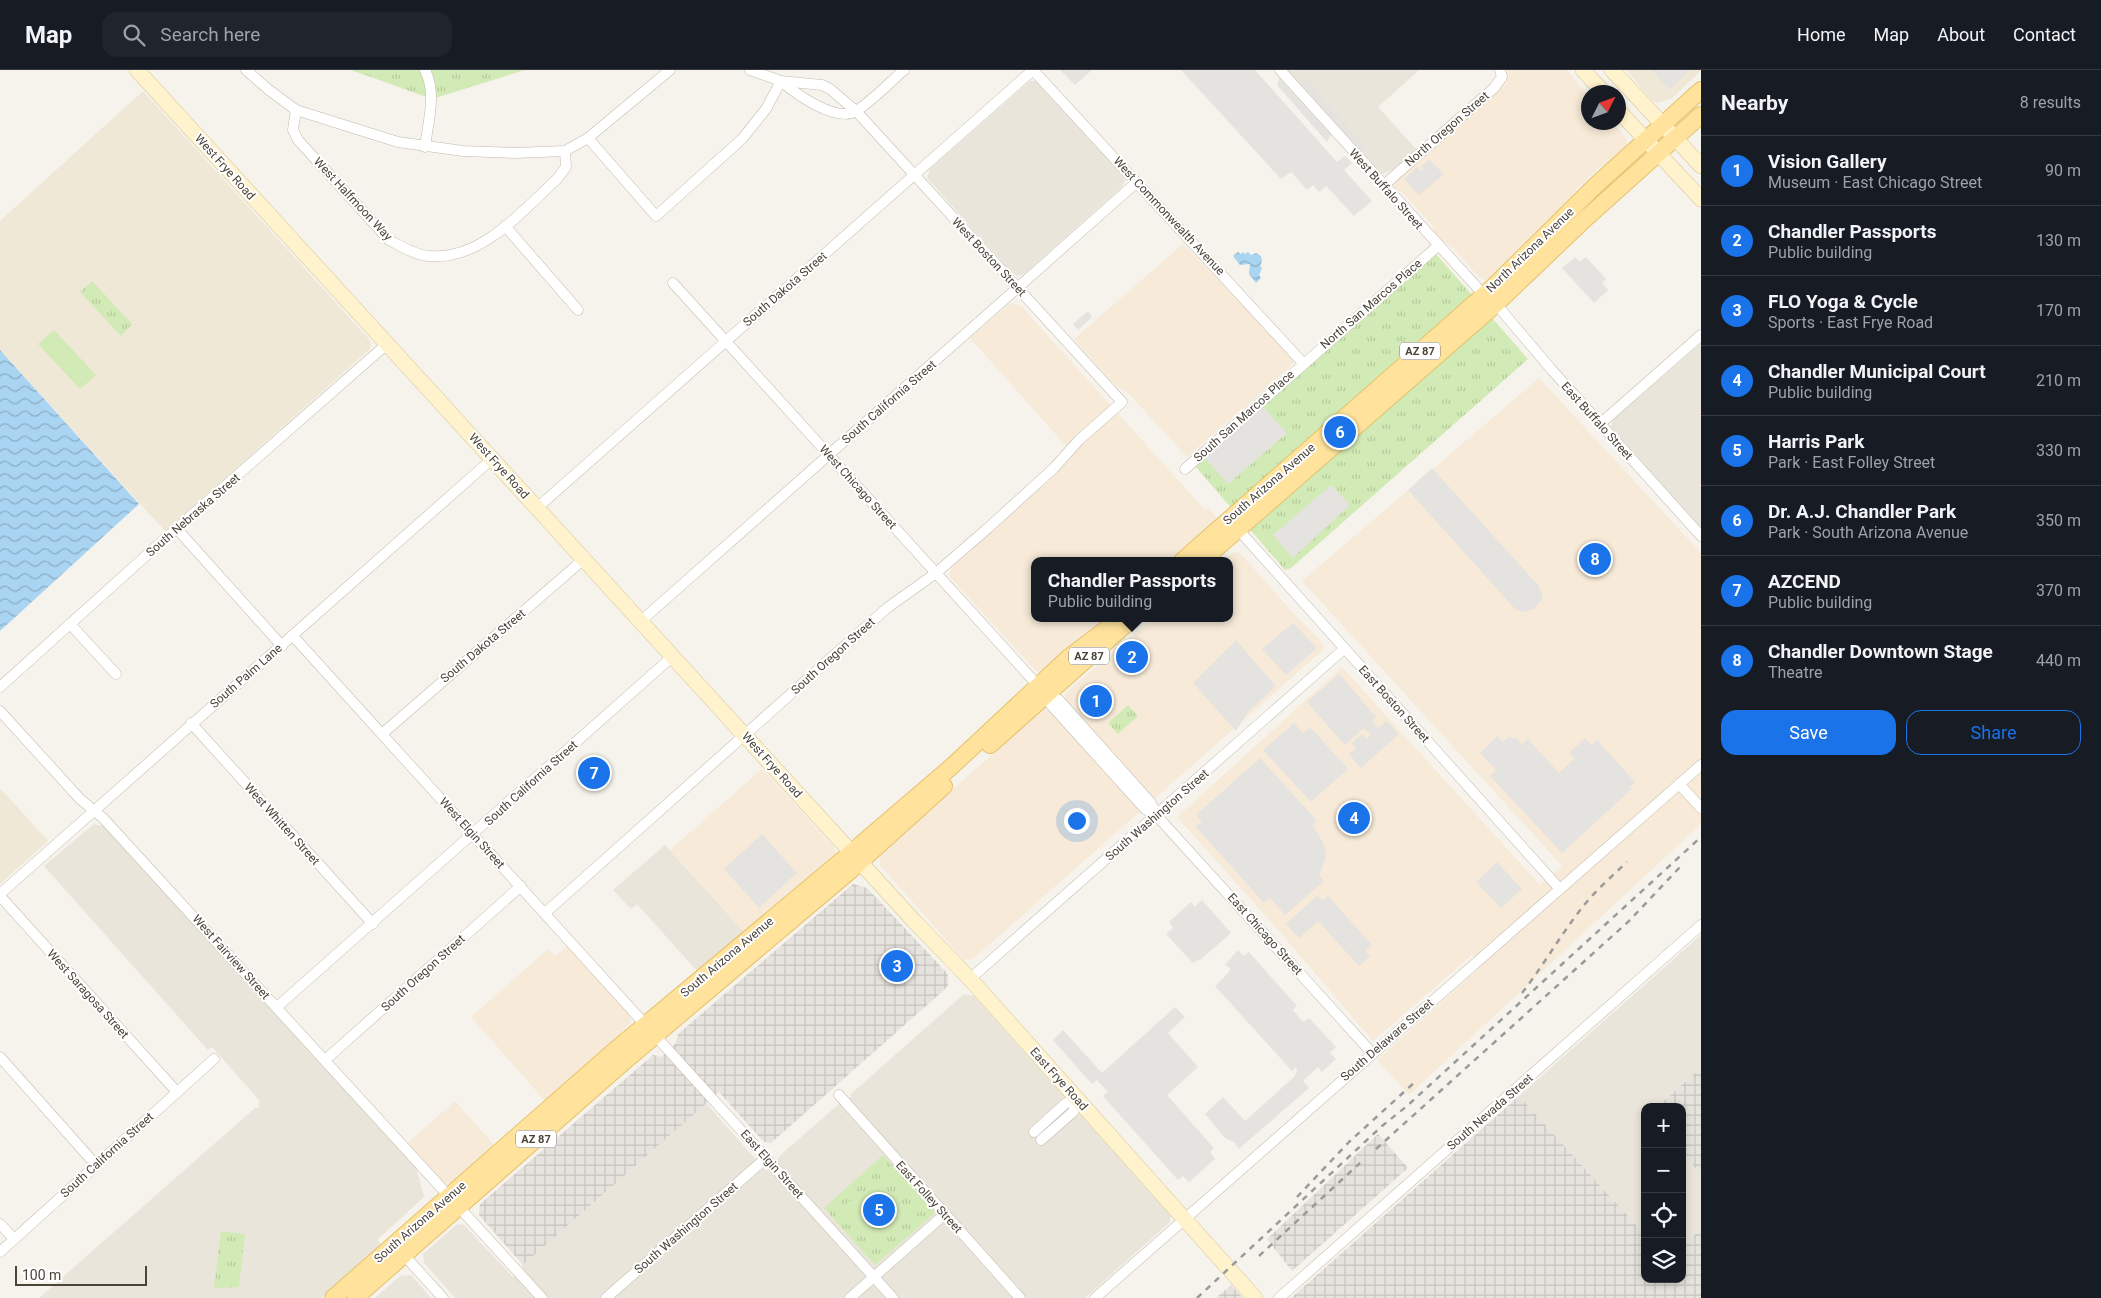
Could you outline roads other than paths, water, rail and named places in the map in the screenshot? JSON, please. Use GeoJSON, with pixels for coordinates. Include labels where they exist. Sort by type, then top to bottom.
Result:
{"type":"FeatureCollection","features":[{"type":"Feature","properties":{"kind":"main road","name":"North Arizona Avenue"},"geometry":{"type":"LineString","coordinates":[[1490,299],[1535,247],[1595,186],[1701,90]]}},
{"type":"Feature","properties":{"kind":"main road","name":"North Arizona Avenue"},"geometry":{"type":"LineString","coordinates":[[1361,413],[1490,299],[1584,220],[1701,115]]}},
{"type":"Feature","properties":{"kind":"main road","name":"South Arizona Avenue"},"geometry":{"type":"LineString","coordinates":[[1188,557],[1234,524],[1361,413]]}},
{"type":"Feature","properties":{"kind":"main road","name":"South Arizona Avenue"},"geometry":{"type":"LineString","coordinates":[[1205,557],[1234,524]]}},
{"type":"Feature","properties":{"kind":"main road","name":"South Arizona Avenue"},"geometry":{"type":"LineString","coordinates":[[1042,690],[1080,648],[1116,622]]}},
{"type":"Feature","properties":{"kind":"main road","name":"South Arizona Avenue"},"geometry":{"type":"LineString","coordinates":[[333,1298],[454,1201],[651,1030],[856,857],[1042,690],[1128,622]]}},
{"type":"Feature","properties":{"kind":"main road","name":"South Arizona Avenue"},"geometry":{"type":"LineString","coordinates":[[355,1298],[404,1255],[454,1201]]}},
{"type":"Feature","properties":{"kind":"street","name":"West Frye Road"},"geometry":{"type":"LineString","coordinates":[[137,70],[856,857]]}},
{"type":"Feature","properties":{"kind":"street"},"geometry":{"type":"LineString","coordinates":[[246,70],[296,110],[398,142],[463,151],[514,153],[565,151],[588,138],[670,70]]}},
{"type":"Feature","properties":{"kind":"street"},"geometry":{"type":"LineString","coordinates":[[425,70],[430,79],[432,99],[425,147]]}},
{"type":"Feature","properties":{"kind":"street","name":"West Boston Street"},"geometry":{"type":"LineString","coordinates":[[750,70],[781,81],[822,85],[830,89],[856,111],[1122,402]]}},
{"type":"Feature","properties":{"kind":"street"},"geometry":{"type":"LineString","coordinates":[[856,111],[904,70]]}},
{"type":"Feature","properties":{"kind":"street","name":"South Dakota Street"},"geometry":{"type":"LineString","coordinates":[[537,508],[1033,70]]}},
{"type":"Feature","properties":{"kind":"street","name":"West Commonwealth Avenue"},"geometry":{"type":"LineString","coordinates":[[1033,70],[1304,363]]}},
{"type":"Feature","properties":{"kind":"street","name":"West Buffalo Street"},"geometry":{"type":"LineString","coordinates":[[1280,70],[1490,299]]}},
{"type":"Feature","properties":{"kind":"street","name":"North Oregon Street"},"geometry":{"type":"LineString","coordinates":[[1384,185],[1494,88],[1502,77],[1500,70]]}},
{"type":"Feature","properties":{"kind":"street"},"geometry":{"type":"LineString","coordinates":[[1582,70],[1596,85]]}},
{"type":"Feature","properties":{"kind":"street"},"geometry":{"type":"LineString","coordinates":[[1612,70],[1701,166]]}},
{"type":"Feature","properties":{"kind":"street"},"geometry":{"type":"LineString","coordinates":[[588,138],[656,216],[742,140],[766,109],[781,81]]}},
{"type":"Feature","properties":{"kind":"street","name":"West Boston Street"},"geometry":{"type":"LineString","coordinates":[[781,81],[795,94],[824,108],[843,114],[856,111]]}},
{"type":"Feature","properties":{"kind":"street","name":"West Halfmoon Way"},"geometry":{"type":"LineString","coordinates":[[296,110],[293,130],[298,140],[389,240],[408,250],[427,256],[457,255],[487,241],[557,180],[566,167],[565,151]]}},
{"type":"Feature","properties":{"kind":"street"},"geometry":{"type":"LineString","coordinates":[[1626,119],[1701,199]]}},
{"type":"Feature","properties":{"kind":"street","name":"South California Street"},"geometry":{"type":"LineString","coordinates":[[641,621],[1137,182]]}},
{"type":"Feature","properties":{"kind":"street"},"geometry":{"type":"LineString","coordinates":[[505,226],[578,310]]}},
{"type":"Feature","properties":{"kind":"street","name":"North San Marcos Place"},"geometry":{"type":"LineString","coordinates":[[1304,363],[1439,245]]}},
{"type":"Feature","properties":{"kind":"street","name":"West Chicago Street"},"geometry":{"type":"LineString","coordinates":[[673,283],[1042,690]]}},
{"type":"Feature","properties":{"kind":"street","name":"East Buffalo Street"},"geometry":{"type":"LineString","coordinates":[[1490,299],[1701,536]]}},
{"type":"Feature","properties":{"kind":"street"},"geometry":{"type":"LineString","coordinates":[[1600,424],[1701,335]]}},
{"type":"Feature","properties":{"kind":"street","name":"South Nebraska Street"},"geometry":{"type":"LineString","coordinates":[[0,687],[387,344]]}},
{"type":"Feature","properties":{"kind":"street","name":"South San Marcos Place"},"geometry":{"type":"LineString","coordinates":[[1185,469],[1304,363]]}},
{"type":"Feature","properties":{"kind":"street","name":"South Oregon Street"},"geometry":{"type":"LineString","coordinates":[[545,913],[887,608],[936,573],[1054,468],[1079,440],[1122,402]]}},
{"type":"Feature","properties":{"kind":"street","name":"South Palm Lane"},"geometry":{"type":"LineString","coordinates":[[0,895],[191,723],[282,646],[492,459]]}},
{"type":"Feature","properties":{"kind":"street","name":"East Boston Street"},"geometry":{"type":"LineString","coordinates":[[1234,524],[1559,888]]}},
{"type":"Feature","properties":{"kind":"street"},"geometry":{"type":"LineString","coordinates":[[177,529],[282,646]]}},
{"type":"Feature","properties":{"kind":"street","name":"South Dakota Street"},"geometry":{"type":"LineString","coordinates":[[382,734],[584,559]]}},
{"type":"Feature","properties":{"kind":"street"},"geometry":{"type":"LineString","coordinates":[[70,624],[116,674]]}},
{"type":"Feature","properties":{"kind":"street","name":"West Elgin Street"},"geometry":{"type":"LineString","coordinates":[[293,636],[651,1030]]}},
{"type":"Feature","properties":{"kind":"street","name":"South Washington Street"},"geometry":{"type":"LineString","coordinates":[[970,980],[1344,649]]}},
{"type":"Feature","properties":{"kind":"street","name":"South California Street"},"geometry":{"type":"LineString","coordinates":[[277,1008],[673,656]]}},
{"type":"Feature","properties":{"kind":"street","name":"East Chicago Street"},"geometry":{"type":"LineString","coordinates":[[1042,690],[1052,706],[1145,809],[1157,816],[1372,1053]]}},
{"type":"Feature","properties":{"kind":"street","name":"West Fairview Street"},"geometry":{"type":"LineString","coordinates":[[0,711],[80,799],[103,818],[542,1298]]}},
{"type":"Feature","properties":{"kind":"street","name":"West Whitten Street"},"geometry":{"type":"LineString","coordinates":[[191,723],[373,924]]}},
{"type":"Feature","properties":{"kind":"street","name":"South Delaware Street"},"geometry":{"type":"LineString","coordinates":[[1095,1298],[1701,765]]}},
{"type":"Feature","properties":{"kind":"street"},"geometry":{"type":"LineString","coordinates":[[1679,784],[1701,808]]}},
{"type":"Feature","properties":{"kind":"street","name":"East Frye Road"},"geometry":{"type":"LineString","coordinates":[[856,857],[970,980],[1256,1298]]}},
{"type":"Feature","properties":{"kind":"street","name":"South Oregon Street"},"geometry":{"type":"LineString","coordinates":[[325,1060],[521,886]]}},
{"type":"Feature","properties":{"kind":"street","name":"West Saragosa Street"},"geometry":{"type":"LineString","coordinates":[[0,895],[177,1092]]}},
{"type":"Feature","properties":{"kind":"street","name":"South Nevada Street"},"geometry":{"type":"LineString","coordinates":[[1279,1298],[1701,926]]}},
{"type":"Feature","properties":{"kind":"street","name":"East Elgin Street"},"geometry":{"type":"LineString","coordinates":[[651,1030],[893,1298]]}},
{"type":"Feature","properties":{"kind":"street"},"geometry":{"type":"LineString","coordinates":[[0,1058],[96,1165]]}},
{"type":"Feature","properties":{"kind":"street","name":"South California Street"},"geometry":{"type":"LineString","coordinates":[[0,1252],[214,1059]]}},
{"type":"Feature","properties":{"kind":"street","name":"East Folley Street"},"geometry":{"type":"LineString","coordinates":[[839,1096],[1020,1298]]}},
{"type":"Feature","properties":{"kind":"street"},"geometry":{"type":"LineString","coordinates":[[1038,1136],[1073,1112],[1078,1100]]}},
{"type":"Feature","properties":{"kind":"street","name":"South Washington Street"},"geometry":{"type":"LineString","coordinates":[[606,1298],[766,1158]]}},
{"type":"Feature","properties":{"kind":"street"},"geometry":{"type":"LineString","coordinates":[[850,1298],[945,1214]]}},
{"type":"Feature","properties":{"kind":"street"},"geometry":{"type":"LineString","coordinates":[[0,1224],[14,1239]]}},
{"type":"Feature","properties":{"kind":"street"},"geometry":{"type":"LineString","coordinates":[[404,1255],[443,1298]]}},
{"type":"Feature","properties":{"kind":"water"},"geometry":{"type":"Polygon","coordinates":[[[1238,252],[1245,254],[1248,252],[1251,255],[1256,253],[1261,256],[1260,266],[1262,268],[1259,275],[1261,278],[1256,283],[1249,274],[1250,264],[1240,265],[1233,256],[1238,252]]]}},
{"type":"Feature","properties":{"kind":"water"},"geometry":{"type":"Polygon","coordinates":[[[0,350],[139,504],[0,631],[0,350]]]}},
{"type":"Feature","properties":{"kind":"railway"},"geometry":{"type":"LineString","coordinates":[[1197,1298],[1382,1126],[1407,1106],[1701,837]]}},
{"type":"Feature","properties":{"kind":"railway"},"geometry":{"type":"LineString","coordinates":[[1522,993],[1581,909],[1627,862]]}},
{"type":"Feature","properties":{"kind":"railway"},"geometry":{"type":"LineString","coordinates":[[1376,1149],[1629,921],[1681,866]]}},
{"type":"Feature","properties":{"kind":"railway"},"geometry":{"type":"LineString","coordinates":[[1297,1197],[1349,1142],[1415,1082]]}},
{"type":"Feature","properties":{"kind":"railway"},"geometry":{"type":"LineString","coordinates":[[1259,1256],[1360,1163]]}},
{"type":"Feature","properties":{"kind":"place","name":"Dr. A.J. Chandler Park"},"geometry":{"type":"Point","coordinates":[1340,432]}},
{"type":"Feature","properties":{"kind":"place","name":"Chandler Downtown Stage"},"geometry":{"type":"Point","coordinates":[1595,559]}},
{"type":"Feature","properties":{"kind":"place","name":"Chandler Passports"},"geometry":{"type":"Point","coordinates":[1132,657]}},
{"type":"Feature","properties":{"kind":"place","name":"Vision Gallery"},"geometry":{"type":"Point","coordinates":[1096,701]}},
{"type":"Feature","properties":{"kind":"place","name":"AZCEND"},"geometry":{"type":"Point","coordinates":[594,773]}},
{"type":"Feature","properties":{"kind":"place","name":"Chandler Municipal Court"},"geometry":{"type":"Point","coordinates":[1354,818]}},
{"type":"Feature","properties":{"kind":"place","name":"FLO Yoga & Cycle"},"geometry":{"type":"Point","coordinates":[897,966]}},
{"type":"Feature","properties":{"kind":"place","name":"Harris Park"},"geometry":{"type":"Point","coordinates":[879,1210]}}]}
